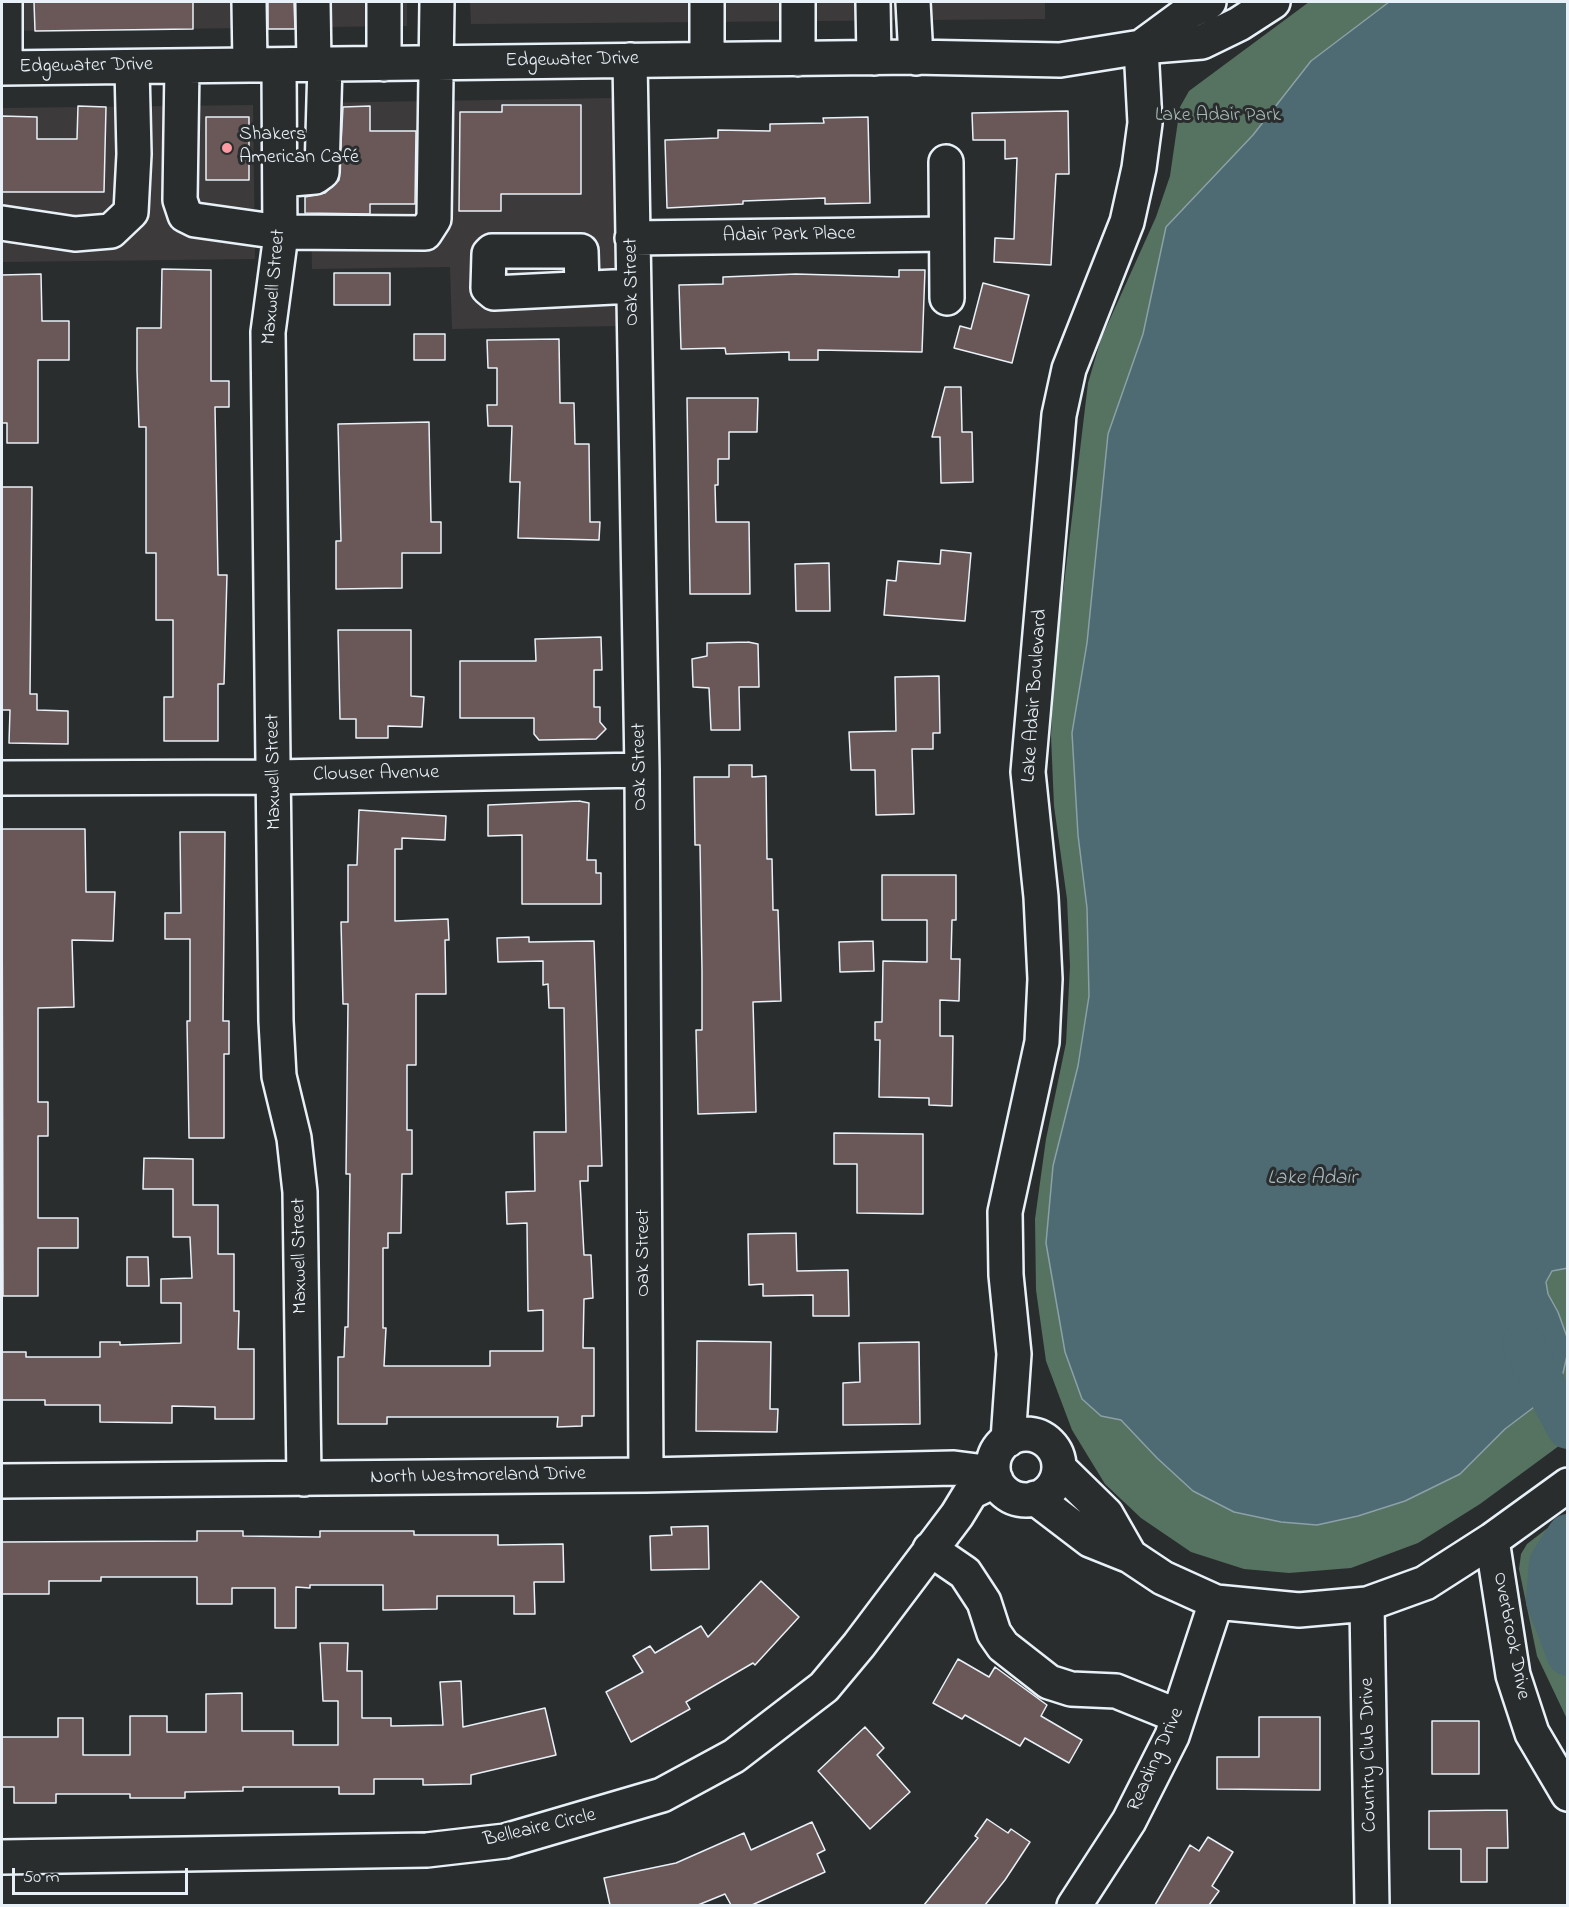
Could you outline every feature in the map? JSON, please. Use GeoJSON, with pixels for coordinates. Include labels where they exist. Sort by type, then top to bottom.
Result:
{"type":"FeatureCollection","features":[{"type":"Feature","properties":{"kind":"street"},"geometry":{"type":"LineString","coordinates":[[3,68],[5,2]]}},
{"type":"Feature","properties":{"kind":"street","name":"Maxwell Street"},"geometry":{"type":"LineString","coordinates":[[249,2],[264,65],[280,180],[280,232],[268,332],[275,777],[276,1021],[279,1076],[294,1138],[300,1192],[304,1479]]}},
{"type":"Feature","properties":{"kind":"street"},"geometry":{"type":"LineString","coordinates":[[280,180],[319,176],[324,167],[314,2]]}},
{"type":"Feature","properties":{"kind":"street"},"geometry":{"type":"LineString","coordinates":[[384,2],[384,64]]}},
{"type":"Feature","properties":{"kind":"street"},"geometry":{"type":"LineString","coordinates":[[182,66],[180,200],[185,214],[195,220],[280,232],[418,234],[429,230],[434,219],[438,63],[437,2]]}},
{"type":"Feature","properties":{"kind":"street"},"geometry":{"type":"LineString","coordinates":[[706,2],[707,59]]}},
{"type":"Feature","properties":{"kind":"street"},"geometry":{"type":"LineString","coordinates":[[798,2],[805,59]]}},
{"type":"Feature","properties":{"kind":"street"},"geometry":{"type":"LineString","coordinates":[[805,59],[810,2]]}},
{"type":"Feature","properties":{"kind":"street"},"geometry":{"type":"LineString","coordinates":[[873,2],[874,58]]}},
{"type":"Feature","properties":{"kind":"street"},"geometry":{"type":"LineString","coordinates":[[914,2],[916,58]]}},
{"type":"Feature","properties":{"kind":"street","name":"Edgewater Drive"},"geometry":{"type":"LineString","coordinates":[[1141,47],[1190,11],[1209,2]]}},
{"type":"Feature","properties":{"kind":"street","name":"Edgewater Drive"},"geometry":{"type":"LineString","coordinates":[[3,68],[707,59],[1060,60],[1141,47],[1202,42],[1239,24],[1273,2]]}},
{"type":"Feature","properties":{"kind":"street","name":"Lake Adair Boulevard"},"geometry":{"type":"LineString","coordinates":[[1006,1473],[1014,1354],[1006,1275],[1005,1212],[1042,1042],[1045,979],[1041,897],[1028,772],[1059,415],[1068,369],[1127,222],[1140,168],[1145,123],[1141,47]]}},
{"type":"Feature","properties":{"kind":"street","name":"Oak Street"},"geometry":{"type":"LineString","coordinates":[[630,60],[642,770],[646,1474]]}},
{"type":"Feature","properties":{"kind":"street"},"geometry":{"type":"LineString","coordinates":[[2,223],[75,234],[111,231],[131,212],[134,154],[132,67]]}},
{"type":"Feature","properties":{"kind":"street"},"geometry":{"type":"LineString","coordinates":[[946,162],[947,298]]}},
{"type":"Feature","properties":{"kind":"street","name":"Adair Park Place"},"geometry":{"type":"LineString","coordinates":[[632,238],[946,234]]}},
{"type":"Feature","properties":{"kind":"street"},"geometry":{"type":"LineString","coordinates":[[582,286],[633,286]]}},
{"type":"Feature","properties":{"kind":"street","name":"Clouser Avenue"},"geometry":{"type":"LineString","coordinates":[[2,778],[275,777],[642,770]]}},
{"type":"Feature","properties":{"kind":"street","name":"Lake Adair Boulevard"},"geometry":{"type":"LineString","coordinates":[[1014,1354],[1053,1455]]}},
{"type":"Feature","properties":{"kind":"street"},"geometry":{"type":"LineString","coordinates":[[942,1468],[944,1476],[953,1486],[958,1501],[957,1515],[979,1508],[1006,1473],[1021,1435],[1034,1435],[1106,1514],[1130,1556]]}},
{"type":"Feature","properties":{"kind":"street"},"geometry":{"type":"LineString","coordinates":[[1006,1473],[1052,1487],[1053,1455]]}},
{"type":"Feature","properties":{"kind":"street","name":"North Westmoreland Drive"},"geometry":{"type":"LineString","coordinates":[[2,1481],[304,1479],[942,1468],[1006,1473]]}},
{"type":"Feature","properties":{"kind":"street"},"geometry":{"type":"LineString","coordinates":[[1006,1473],[1090,1540],[1130,1556],[1163,1578],[1216,1602],[1299,1611],[1367,1604],[1425,1583],[1492,1540],[1568,1485]]}},
{"type":"Feature","properties":{"kind":"street","name":"Belleaire Circle"},"geometry":{"type":"LineString","coordinates":[[2,1857],[427,1850],[505,1841],[663,1795],[734,1756],[824,1687],[860,1645],[930,1548],[957,1515]]}},
{"type":"Feature","properties":{"kind":"street","name":"Overbrook Drive"},"geometry":{"type":"LineString","coordinates":[[1492,1540],[1513,1674],[1532,1733],[1568,1794]]}},
{"type":"Feature","properties":{"kind":"street"},"geometry":{"type":"LineString","coordinates":[[930,1548],[965,1573],[984,1602],[994,1633],[1003,1646],[1049,1682],[1071,1689],[1116,1691],[1178,1716]]}},
{"type":"Feature","properties":{"kind":"street","name":"Reading Drive"},"geometry":{"type":"LineString","coordinates":[[1074,1905],[1129,1821],[1172,1736],[1216,1602]]}},
{"type":"Feature","properties":{"kind":"street","name":"Country Club Drive"},"geometry":{"type":"LineString","coordinates":[[1367,1604],[1372,1905]]}},
{"type":"Feature","properties":{"kind":"shaded area"},"geometry":{"type":"Polygon","coordinates":[[[2,2],[407,2],[407,26],[2,31],[2,2]]]}},
{"type":"Feature","properties":{"kind":"shaded area"},"geometry":{"type":"Polygon","coordinates":[[[470,2],[1045,2],[1045,19],[471,24],[470,2]]]}},
{"type":"Feature","properties":{"kind":"shaded area"},"geometry":{"type":"Polygon","coordinates":[[[614,98],[618,326],[452,329],[450,267],[312,269],[309,103],[614,98]]]}},
{"type":"Feature","properties":{"kind":"shaded area"},"geometry":{"type":"Polygon","coordinates":[[[253,105],[255,259],[2,262],[2,108],[253,105]]]}},
{"type":"Feature","properties":{"kind":"green space","name":"Lake Adair Park"},"geometry":{"type":"Polygon","coordinates":[[[1309,2],[1389,2],[1311,61],[1253,135],[1143,334],[1108,434],[1087,643],[1072,733],[1078,835],[1087,908],[1089,996],[1078,1066],[1121,1420],[1157,1458],[1505,1429],[1550,1395],[1567,1337],[1567,1440],[1480,1504],[1418,1543],[1351,1568],[1289,1573],[1244,1569],[1191,1552],[1141,1518],[1105,1484],[1072,1430],[1046,1361],[1036,1290],[1035,1219],[1046,1139],[1066,1043],[1070,966],[1067,899],[1054,806],[1051,736],[1054,668],[1088,383],[1101,339],[1156,217],[1170,176],[1180,107],[1189,91],[1309,2]]]}},
{"type":"Feature","properties":{"kind":"green space"},"geometry":{"type":"Polygon","coordinates":[[[1567,1268],[1567,1337],[1558,1312],[1548,1294],[1546,1281],[1552,1271],[1567,1268]]]}},
{"type":"Feature","properties":{"kind":"green space"},"geometry":{"type":"Polygon","coordinates":[[[1567,1513],[1567,1719],[1537,1656],[1519,1569],[1521,1554],[1527,1544],[1567,1513]]]}},
{"type":"Feature","properties":{"kind":"water","name":"Lake Adair"},"geometry":{"type":"Polygon","coordinates":[[[1389,2],[1567,2],[1568,1268],[1552,1271],[1546,1282],[1548,1294],[1558,1312],[1567,1337],[1567,1356],[1563,1373],[1550,1395],[1505,1429],[1460,1474],[1405,1501],[1358,1516],[1317,1525],[1281,1522],[1234,1512],[1193,1491],[1121,1420],[1101,1416],[1082,1399],[1065,1352],[1046,1243],[1053,1166],[1078,1066],[1089,996],[1087,908],[1078,835],[1072,733],[1087,643],[1108,434],[1143,334],[1166,227],[1253,135],[1311,61],[1389,2]]]}},
{"type":"Feature","properties":{"kind":"building"},"geometry":{"type":"Polygon","coordinates":[[[34,2],[193,2],[193,29],[35,31],[34,2]]]}},
{"type":"Feature","properties":{"kind":"building"},"geometry":{"type":"Polygon","coordinates":[[[268,2],[294,2],[295,29],[268,29],[268,2]]]}},
{"type":"Feature","properties":{"kind":"building"},"geometry":{"type":"Polygon","coordinates":[[[502,105],[581,105],[581,194],[501,194],[501,211],[459,211],[460,112],[502,112],[502,105]]]}},
{"type":"Feature","properties":{"kind":"building"},"geometry":{"type":"Polygon","coordinates":[[[78,106],[106,107],[104,192],[2,192],[2,116],[37,117],[37,139],[77,139],[78,106]]]}},
{"type":"Feature","properties":{"kind":"building"},"geometry":{"type":"Polygon","coordinates":[[[370,106],[370,131],[416,131],[415,204],[370,204],[370,214],[305,213],[305,197],[325,193],[339,180],[343,107],[370,106]]]}},
{"type":"Feature","properties":{"kind":"building"},"geometry":{"type":"Polygon","coordinates":[[[1068,111],[1069,174],[1056,174],[1051,265],[994,262],[995,238],[1014,239],[1017,158],[1005,159],[1005,140],[973,140],[972,113],[1068,111]]]}},
{"type":"Feature","properties":{"kind":"building","name":"Shakers American Café"},"geometry":{"type":"Polygon","coordinates":[[[206,117],[249,117],[249,180],[206,180],[206,117]]]}},
{"type":"Feature","properties":{"kind":"building"},"geometry":{"type":"Polygon","coordinates":[[[868,117],[870,203],[825,204],[825,198],[743,201],[743,204],[667,208],[665,140],[718,138],[718,130],[770,131],[770,124],[824,123],[823,118],[868,117]]]}},
{"type":"Feature","properties":{"kind":"building"},"geometry":{"type":"Polygon","coordinates":[[[162,269],[211,270],[211,381],[229,381],[229,407],[215,407],[218,575],[227,575],[224,684],[218,684],[218,741],[164,741],[164,697],[173,697],[173,620],[156,620],[156,553],[146,553],[146,427],[139,427],[137,370],[137,328],[161,328],[162,269]]]}},
{"type":"Feature","properties":{"kind":"building"},"geometry":{"type":"Polygon","coordinates":[[[899,270],[925,270],[922,352],[818,350],[818,360],[789,360],[789,352],[726,354],[725,348],[681,349],[679,285],[723,284],[723,277],[796,274],[899,277],[899,270]]]}},
{"type":"Feature","properties":{"kind":"building"},"geometry":{"type":"Polygon","coordinates":[[[334,273],[390,273],[390,305],[334,305],[334,273]]]}},
{"type":"Feature","properties":{"kind":"building"},"geometry":{"type":"Polygon","coordinates":[[[41,274],[42,321],[69,321],[69,360],[38,360],[38,443],[7,443],[7,423],[2,423],[2,275],[41,274]]]}},
{"type":"Feature","properties":{"kind":"building"},"geometry":{"type":"Polygon","coordinates":[[[983,283],[1029,295],[1012,363],[954,348],[960,326],[971,329],[983,283]]]}},
{"type":"Feature","properties":{"kind":"building"},"geometry":{"type":"Polygon","coordinates":[[[414,334],[445,334],[445,360],[414,360],[414,334]]]}},
{"type":"Feature","properties":{"kind":"building"},"geometry":{"type":"Polygon","coordinates":[[[559,339],[560,403],[574,403],[575,444],[589,444],[590,522],[600,522],[599,540],[518,538],[520,482],[510,482],[512,426],[488,426],[487,405],[497,405],[497,368],[488,368],[487,340],[559,339]]]}},
{"type":"Feature","properties":{"kind":"building"},"geometry":{"type":"Polygon","coordinates":[[[945,387],[961,387],[962,432],[972,432],[973,482],[941,483],[940,437],[932,437],[945,387]]]}},
{"type":"Feature","properties":{"kind":"building"},"geometry":{"type":"Polygon","coordinates":[[[687,398],[758,398],[757,432],[729,432],[729,459],[718,459],[718,485],[715,485],[716,522],[749,522],[750,594],[690,594],[687,398]]]}},
{"type":"Feature","properties":{"kind":"building"},"geometry":{"type":"Polygon","coordinates":[[[429,422],[431,522],[441,522],[441,553],[402,553],[402,588],[336,589],[336,541],[341,541],[338,424],[429,422]]]}},
{"type":"Feature","properties":{"kind":"building"},"geometry":{"type":"Polygon","coordinates":[[[2,487],[32,487],[30,694],[37,694],[37,710],[68,711],[68,744],[9,743],[10,710],[2,710],[2,487]]]}},
{"type":"Feature","properties":{"kind":"building"},"geometry":{"type":"Polygon","coordinates":[[[941,550],[971,553],[965,621],[884,615],[887,580],[896,581],[898,561],[940,564],[941,550]]]}},
{"type":"Feature","properties":{"kind":"building"},"geometry":{"type":"Polygon","coordinates":[[[829,563],[830,611],[796,611],[795,564],[829,563]]]}},
{"type":"Feature","properties":{"kind":"building"},"geometry":{"type":"Polygon","coordinates":[[[338,630],[411,630],[411,696],[424,697],[422,727],[388,726],[388,738],[356,738],[356,719],[340,719],[338,630]]]}},
{"type":"Feature","properties":{"kind":"building"},"geometry":{"type":"Polygon","coordinates":[[[601,637],[602,670],[594,670],[594,707],[600,707],[600,722],[606,729],[596,739],[539,740],[534,734],[534,718],[460,718],[460,661],[536,661],[535,639],[601,637]]]}},
{"type":"Feature","properties":{"kind":"building"},"geometry":{"type":"Polygon","coordinates":[[[748,642],[758,644],[759,687],[739,687],[740,730],[711,730],[709,688],[693,687],[692,659],[707,656],[707,643],[748,642]]]}},
{"type":"Feature","properties":{"kind":"building"},"geometry":{"type":"Polygon","coordinates":[[[939,676],[940,733],[933,733],[933,749],[912,749],[914,814],[876,815],[875,770],[851,770],[849,732],[896,731],[895,677],[939,676]]]}},
{"type":"Feature","properties":{"kind":"building"},"geometry":{"type":"Polygon","coordinates":[[[729,765],[752,765],[752,777],[766,776],[767,859],[772,859],[773,910],[778,910],[781,1001],[753,1002],[756,1112],[698,1114],[696,1030],[702,1030],[702,971],[700,845],[695,845],[694,777],[729,777],[729,765]]]}},
{"type":"Feature","properties":{"kind":"building"},"geometry":{"type":"Polygon","coordinates":[[[579,801],[589,803],[587,860],[596,860],[596,873],[601,873],[601,904],[522,904],[522,835],[488,836],[488,805],[579,801]]]}},
{"type":"Feature","properties":{"kind":"building"},"geometry":{"type":"Polygon","coordinates":[[[359,810],[446,816],[445,840],[402,838],[402,849],[395,849],[395,921],[448,919],[449,940],[445,940],[446,994],[416,994],[416,1065],[407,1065],[407,1130],[412,1130],[412,1174],[402,1174],[401,1233],[388,1233],[388,1248],[383,1248],[383,1328],[386,1328],[384,1366],[490,1366],[490,1351],[543,1351],[543,1310],[528,1311],[527,1223],[507,1224],[506,1192],[535,1191],[534,1132],[566,1132],[564,1008],[549,1008],[548,984],[543,985],[543,961],[498,962],[497,938],[529,937],[529,942],[594,941],[602,1166],[588,1166],[588,1181],[580,1181],[584,1255],[591,1255],[593,1298],[584,1299],[583,1348],[594,1348],[594,1416],[582,1416],[582,1426],[557,1427],[558,1417],[387,1417],[387,1424],[338,1424],[338,1357],[344,1357],[345,1327],[348,1327],[350,1174],[346,1174],[348,1004],[343,1004],[341,922],[348,922],[348,865],[357,865],[359,810]]]}},
{"type":"Feature","properties":{"kind":"building"},"geometry":{"type":"Polygon","coordinates":[[[2,829],[85,829],[86,892],[115,892],[113,941],[72,940],[74,1007],[38,1008],[38,1102],[48,1102],[48,1136],[38,1136],[38,1218],[78,1218],[78,1248],[38,1248],[38,1296],[3,1296],[2,829]]]}},
{"type":"Feature","properties":{"kind":"building"},"geometry":{"type":"Polygon","coordinates":[[[180,832],[225,832],[223,1021],[229,1021],[229,1054],[224,1054],[224,1138],[189,1138],[187,1021],[190,1021],[190,939],[165,939],[165,913],[181,913],[180,832]]]}},
{"type":"Feature","properties":{"kind":"building"},"geometry":{"type":"Polygon","coordinates":[[[882,875],[956,875],[956,920],[952,920],[951,959],[960,959],[959,1001],[940,1000],[940,1036],[953,1036],[952,1106],[929,1105],[929,1098],[879,1097],[880,1040],[875,1040],[875,1022],[882,1022],[883,961],[927,962],[927,920],[882,920],[882,875]]]}},
{"type":"Feature","properties":{"kind":"building"},"geometry":{"type":"Polygon","coordinates":[[[873,941],[874,971],[840,972],[839,942],[873,941]]]}},
{"type":"Feature","properties":{"kind":"building"},"geometry":{"type":"Polygon","coordinates":[[[834,1133],[923,1134],[923,1214],[857,1213],[857,1164],[834,1164],[834,1133]]]}},
{"type":"Feature","properties":{"kind":"building"},"geometry":{"type":"Polygon","coordinates":[[[144,1158],[193,1159],[193,1205],[218,1205],[218,1254],[234,1254],[234,1311],[239,1311],[238,1349],[254,1349],[254,1419],[215,1419],[215,1407],[172,1406],[172,1423],[100,1422],[100,1405],[45,1405],[45,1400],[2,1400],[2,1352],[26,1352],[26,1357],[100,1357],[100,1342],[120,1342],[120,1345],[181,1343],[181,1303],[161,1303],[161,1279],[192,1278],[190,1237],[173,1237],[173,1189],[143,1189],[144,1158]]]}},
{"type":"Feature","properties":{"kind":"building"},"geometry":{"type":"Polygon","coordinates":[[[796,1233],[797,1271],[848,1270],[849,1316],[813,1316],[813,1295],[763,1296],[763,1284],[749,1285],[748,1234],[796,1233]]]}},
{"type":"Feature","properties":{"kind":"building"},"geometry":{"type":"Polygon","coordinates":[[[127,1257],[148,1257],[149,1286],[127,1286],[127,1257]]]}},
{"type":"Feature","properties":{"kind":"building"},"geometry":{"type":"Polygon","coordinates":[[[697,1341],[771,1342],[770,1409],[778,1409],[777,1432],[696,1431],[697,1341]]]}},
{"type":"Feature","properties":{"kind":"building"},"geometry":{"type":"Polygon","coordinates":[[[919,1342],[920,1424],[843,1425],[843,1383],[860,1382],[859,1343],[919,1342]]]}},
{"type":"Feature","properties":{"kind":"building"},"geometry":{"type":"Polygon","coordinates":[[[708,1526],[709,1569],[651,1570],[650,1536],[672,1535],[671,1527],[708,1526]]]}},
{"type":"Feature","properties":{"kind":"building"},"geometry":{"type":"Polygon","coordinates":[[[197,1531],[243,1531],[243,1536],[320,1537],[320,1531],[414,1531],[414,1535],[498,1535],[498,1545],[563,1544],[564,1582],[534,1582],[535,1614],[514,1614],[514,1596],[437,1596],[437,1609],[383,1610],[383,1585],[296,1587],[296,1628],[275,1628],[275,1588],[232,1588],[232,1604],[197,1604],[197,1577],[101,1577],[101,1581],[49,1581],[49,1594],[2,1594],[2,1542],[197,1541],[197,1531]]]}},
{"type":"Feature","properties":{"kind":"building"},"geometry":{"type":"Polygon","coordinates":[[[761,1581],[799,1617],[755,1665],[753,1663],[686,1702],[690,1709],[631,1742],[606,1692],[643,1672],[633,1656],[650,1646],[655,1653],[701,1626],[708,1637],[761,1581]]]}},
{"type":"Feature","properties":{"kind":"building"},"geometry":{"type":"Polygon","coordinates":[[[320,1643],[348,1643],[347,1671],[362,1671],[362,1718],[391,1718],[391,1726],[443,1725],[440,1682],[461,1681],[463,1727],[545,1708],[556,1755],[471,1775],[471,1784],[423,1785],[423,1779],[374,1779],[374,1794],[339,1794],[339,1787],[243,1787],[243,1791],[185,1792],[185,1798],[130,1798],[130,1794],[56,1794],[56,1803],[14,1803],[14,1787],[2,1787],[2,1737],[58,1737],[58,1718],[83,1718],[83,1755],[130,1755],[130,1716],[167,1716],[167,1732],[206,1732],[206,1694],[242,1693],[242,1731],[293,1731],[293,1745],[338,1745],[338,1701],[323,1701],[320,1643]]]}},
{"type":"Feature","properties":{"kind":"building"},"geometry":{"type":"Polygon","coordinates":[[[958,1659],[989,1677],[995,1667],[1047,1705],[1041,1716],[1082,1740],[1069,1763],[1025,1738],[1020,1746],[965,1715],[962,1719],[933,1703],[958,1659]]]}},
{"type":"Feature","properties":{"kind":"building"},"geometry":{"type":"Polygon","coordinates":[[[1259,1717],[1320,1717],[1320,1790],[1217,1789],[1217,1757],[1259,1757],[1259,1717]]]}},
{"type":"Feature","properties":{"kind":"building"},"geometry":{"type":"Polygon","coordinates":[[[1432,1721],[1479,1721],[1479,1774],[1432,1774],[1432,1721]]]}},
{"type":"Feature","properties":{"kind":"building"},"geometry":{"type":"Polygon","coordinates":[[[865,1727],[884,1748],[877,1755],[910,1792],[870,1829],[818,1771],[865,1727]]]}},
{"type":"Feature","properties":{"kind":"building"},"geometry":{"type":"Polygon","coordinates":[[[1507,1810],[1508,1848],[1487,1848],[1487,1882],[1461,1882],[1461,1849],[1429,1849],[1429,1811],[1507,1810]]]}},
{"type":"Feature","properties":{"kind":"building"},"geometry":{"type":"Polygon","coordinates":[[[987,1819],[1008,1833],[1011,1829],[1030,1842],[1005,1880],[985,1905],[924,1905],[978,1838],[975,1836],[987,1819]]]}},
{"type":"Feature","properties":{"kind":"building"},"geometry":{"type":"Polygon","coordinates":[[[812,1822],[825,1850],[817,1854],[825,1872],[752,1905],[731,1905],[725,1894],[698,1905],[610,1905],[604,1878],[676,1863],[744,1833],[751,1850],[812,1822]]]}},
{"type":"Feature","properties":{"kind":"building"},"geometry":{"type":"Polygon","coordinates":[[[1208,1837],[1233,1852],[1212,1886],[1219,1891],[1209,1905],[1155,1905],[1190,1845],[1199,1851],[1208,1837]]]}},
{"type":"Feature","properties":{"kind":"waterway"},"geometry":{"type":"LineString","coordinates":[[1523,1344],[1568,1428]]}},
{"type":"Feature","properties":{"kind":"waterway"},"geometry":{"type":"LineString","coordinates":[[1568,1535],[1550,1563],[1547,1601],[1568,1655]]}},
{"type":"Feature","properties":{"kind":"place","name":"Shakers American Café"},"geometry":{"type":"Point","coordinates":[227,148]}}]}
